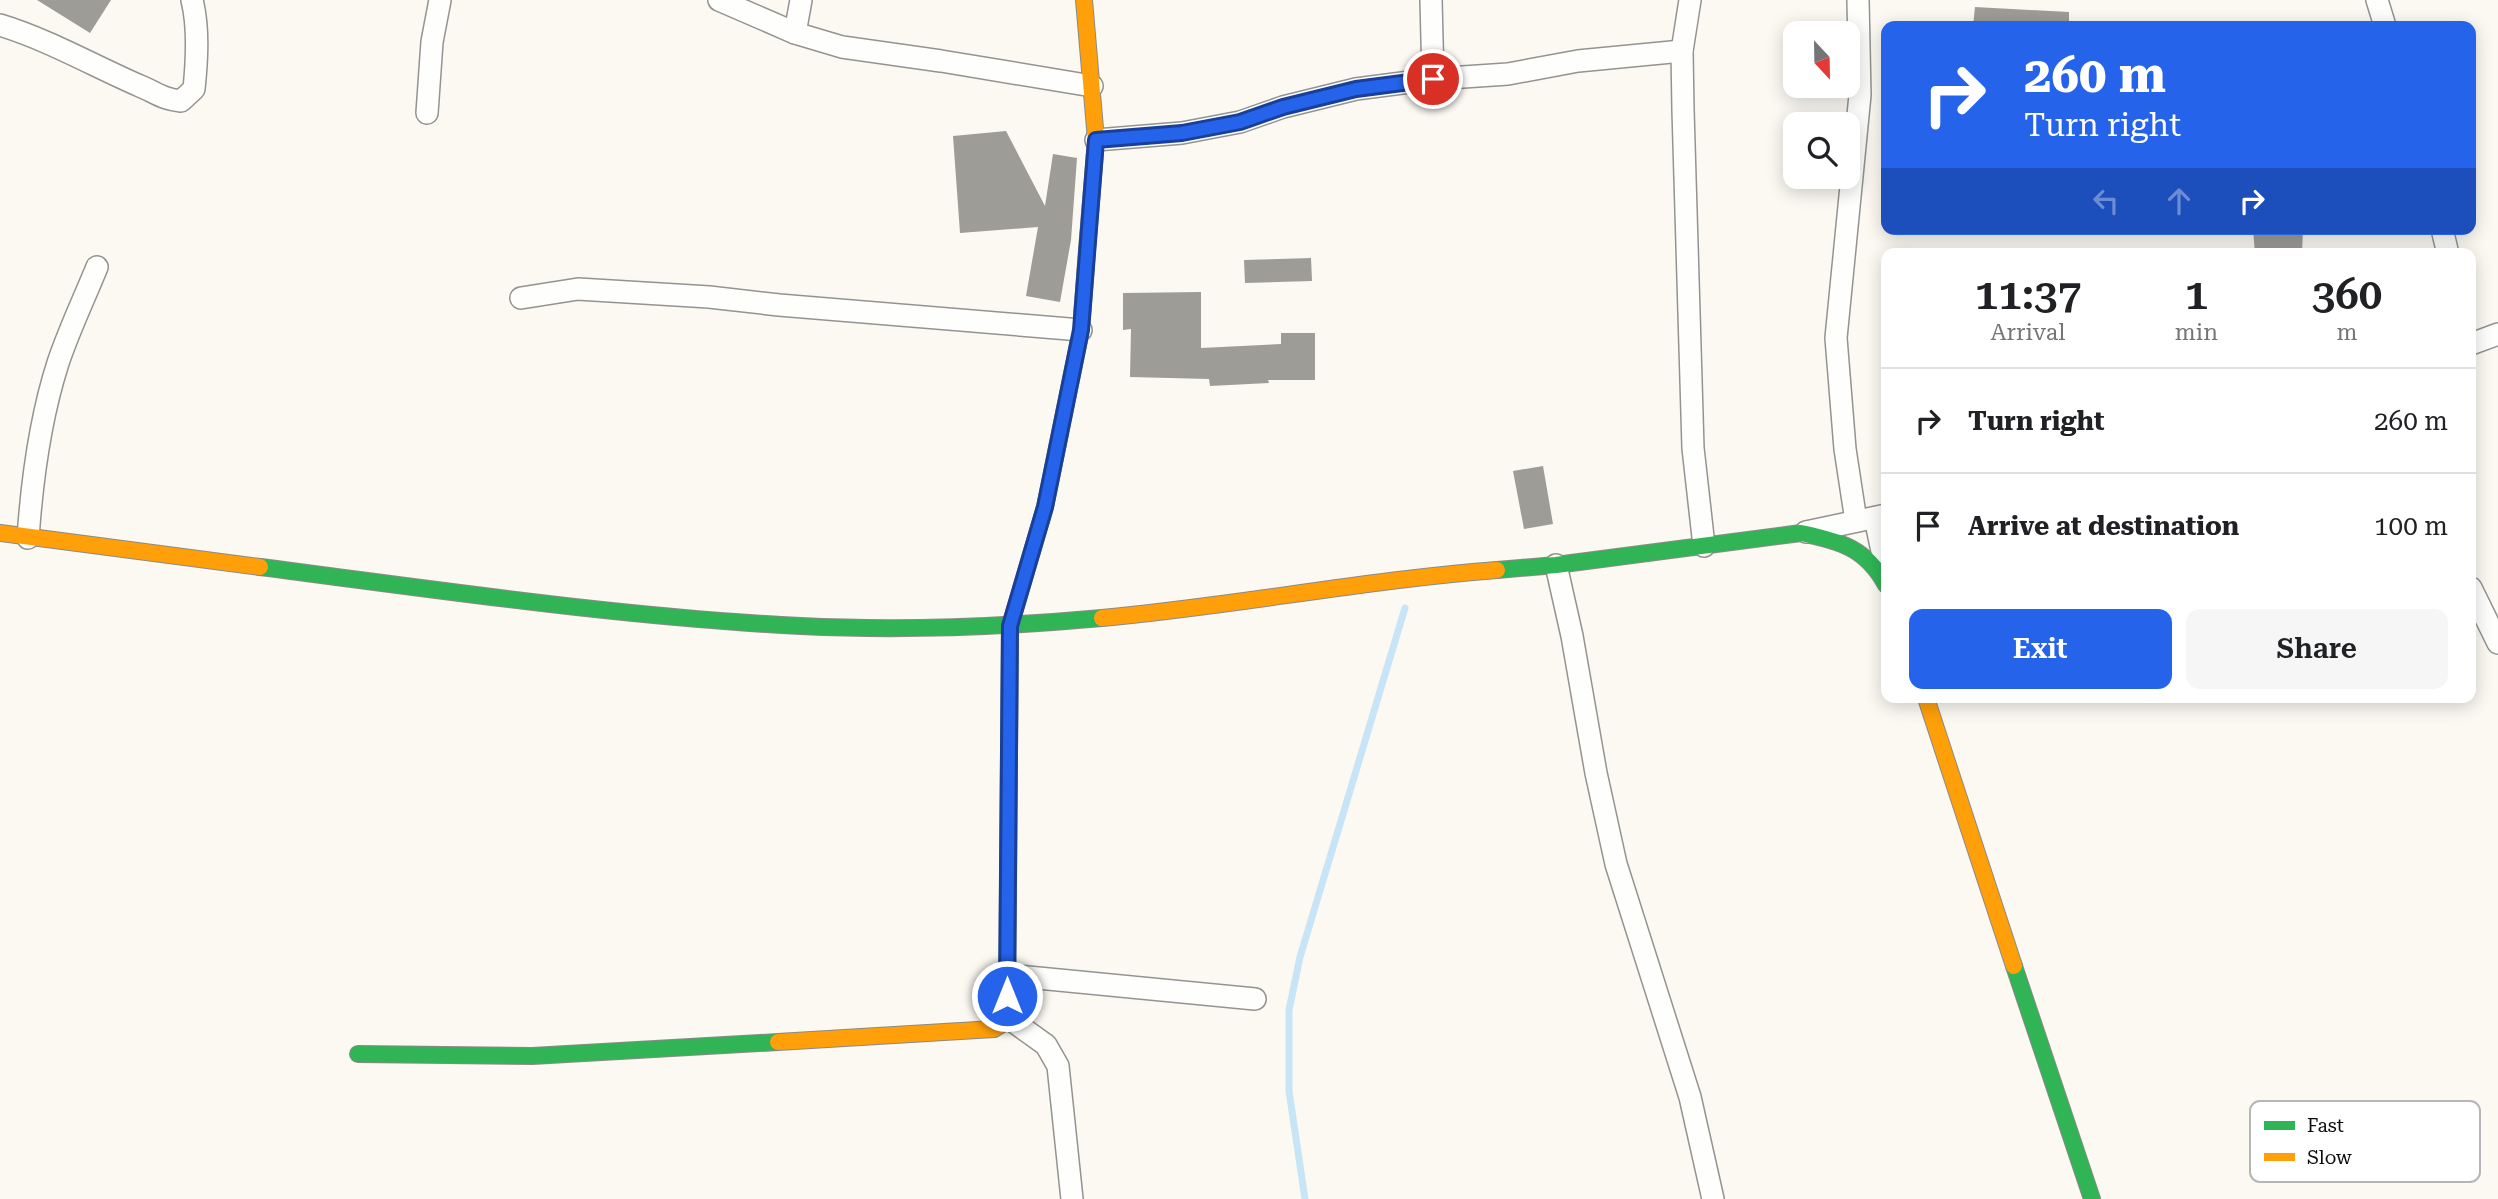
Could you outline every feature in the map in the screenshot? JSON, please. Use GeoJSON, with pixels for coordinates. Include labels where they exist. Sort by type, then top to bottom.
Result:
{"type":"FeatureCollection","features":[{"type":"Feature","properties":{"kind":"street"},"geometry":{"type":"LineString","coordinates":[[0,25],[46,42],[163,99],[181,101],[194,89],[195,80],[195,14],[192,0]]}},
{"type":"Feature","properties":{"kind":"street"},"geometry":{"type":"LineString","coordinates":[[427,113],[432,42],[440,0]]}},
{"type":"Feature","properties":{"kind":"street"},"geometry":{"type":"LineString","coordinates":[[719,0],[795,33],[842,47],[1092,86]]}},
{"type":"Feature","properties":{"kind":"street"},"geometry":{"type":"LineString","coordinates":[[795,33],[801,0]]}},
{"type":"Feature","properties":{"kind":"street"},"geometry":{"type":"LineString","coordinates":[[358,1054],[532,1056],[994,1029],[1007,1017],[1010,626],[1045,507],[1081,330],[1096,140],[1084,0]]}},
{"type":"Feature","properties":{"kind":"street"},"geometry":{"type":"LineString","coordinates":[[1431,0],[1433,79]]}},
{"type":"Feature","properties":{"kind":"street"},"geometry":{"type":"LineString","coordinates":[[1690,0],[1682,51],[1693,448],[1704,546]]}},
{"type":"Feature","properties":{"kind":"street"},"geometry":{"type":"LineString","coordinates":[[1858,0],[1860,95],[1836,338],[1845,449],[1873,518],[1881,550]]}},
{"type":"Feature","properties":{"kind":"street"},"geometry":{"type":"LineString","coordinates":[[2377,0],[2383,21]]}},
{"type":"Feature","properties":{"kind":"street"},"geometry":{"type":"LineString","coordinates":[[1096,140],[1182,133],[1240,122],[1283,107],[1356,89],[1433,79],[1508,74],[1578,61],[1682,51]]}},
{"type":"Feature","properties":{"kind":"street"},"geometry":{"type":"LineString","coordinates":[[28,538],[31,492],[58,363],[97,267]]}},
{"type":"Feature","properties":{"kind":"street"},"geometry":{"type":"LineString","coordinates":[[521,298],[578,289],[709,297],[779,306],[1081,330]]}},
{"type":"Feature","properties":{"kind":"street"},"geometry":{"type":"LineString","coordinates":[[2476,341],[2498,334]]}},
{"type":"Feature","properties":{"kind":"street"},"geometry":{"type":"LineString","coordinates":[[0,533],[486,596],[662,615],[814,626],[894,628],[1010,626],[1188,610],[1417,576],[1556,565],[1801,533],[1873,518]]}},
{"type":"Feature","properties":{"kind":"street"},"geometry":{"type":"LineString","coordinates":[[1801,533],[1828,538],[1853,547],[1870,559],[1881,573]]}},
{"type":"Feature","properties":{"kind":"street"},"geometry":{"type":"LineString","coordinates":[[1556,565],[1616,864],[1690,1097],[1713,1199]]}},
{"type":"Feature","properties":{"kind":"street"},"geometry":{"type":"LineString","coordinates":[[2476,598],[2498,643]]}},
{"type":"Feature","properties":{"kind":"street"},"geometry":{"type":"LineString","coordinates":[[1928,703],[2092,1199]]}},
{"type":"Feature","properties":{"kind":"street"},"geometry":{"type":"LineString","coordinates":[[1007,975],[1255,999]]}},
{"type":"Feature","properties":{"kind":"street"},"geometry":{"type":"LineString","coordinates":[[1007,1017],[1046,1045],[1058,1066],[1072,1199]]}},
{"type":"Feature","properties":{"kind":"building"},"geometry":{"type":"Polygon","coordinates":[[[37,0],[111,0],[90,33],[37,0]]]}},
{"type":"Feature","properties":{"kind":"building"},"geometry":{"type":"Polygon","coordinates":[[[1975,7],[2069,12],[2069,21],[1974,21],[1975,7]]]}},
{"type":"Feature","properties":{"kind":"building"},"geometry":{"type":"Polygon","coordinates":[[[1006,131],[1045,206],[1053,154],[1077,158],[1071,240],[1060,302],[1026,296],[1038,227],[960,233],[953,136],[1006,131]]]}},
{"type":"Feature","properties":{"kind":"building"},"geometry":{"type":"Polygon","coordinates":[[[2253,235],[2303,235],[2302,248],[2255,248],[2253,235]]]}},
{"type":"Feature","properties":{"kind":"building"},"geometry":{"type":"Polygon","coordinates":[[[1311,258],[1312,281],[1245,283],[1244,260],[1311,258]]]}},
{"type":"Feature","properties":{"kind":"building"},"geometry":{"type":"Polygon","coordinates":[[[1201,292],[1201,348],[1281,344],[1281,333],[1315,333],[1315,380],[1268,380],[1269,383],[1210,386],[1209,379],[1130,377],[1131,329],[1123,330],[1123,293],[1201,292]]]}},
{"type":"Feature","properties":{"kind":"building"},"geometry":{"type":"Polygon","coordinates":[[[1543,466],[1553,524],[1524,529],[1513,471],[1543,466]]]}},
{"type":"Feature","properties":{"kind":"waterway"},"geometry":{"type":"LineString","coordinates":[[1305,1199],[1289,1091],[1289,1010],[1300,957],[1405,608]]}},
{"type":"Feature","properties":{"kind":"traffic: fast"},"geometry":{"type":"LineString","coordinates":[[1002,1024],[1007,1017],[1010,626],[1045,507],[1081,330],[1087,250]]}},
{"type":"Feature","properties":{"kind":"traffic: fast"},"geometry":{"type":"LineString","coordinates":[[1497,570],[1556,565],[1801,533],[1851,548],[1870,562],[1881,577]]}},
{"type":"Feature","properties":{"kind":"traffic: fast"},"geometry":{"type":"LineString","coordinates":[[260,567],[598,609],[733,622],[877,628],[1027,624],[1102,618]]}},
{"type":"Feature","properties":{"kind":"traffic: fast"},"geometry":{"type":"LineString","coordinates":[[2014,966],[2092,1199]]}},
{"type":"Feature","properties":{"kind":"traffic: fast"},"geometry":{"type":"LineString","coordinates":[[358,1054],[532,1056],[778,1042]]}},
{"type":"Feature","properties":{"kind":"traffic: slow"},"geometry":{"type":"LineString","coordinates":[[1084,0],[1096,140],[1087,250]]}},
{"type":"Feature","properties":{"kind":"traffic: slow"},"geometry":{"type":"LineString","coordinates":[[0,533],[260,567]]}},
{"type":"Feature","properties":{"kind":"traffic: slow"},"geometry":{"type":"LineString","coordinates":[[1102,618],[1497,570]]}},
{"type":"Feature","properties":{"kind":"traffic: slow"},"geometry":{"type":"LineString","coordinates":[[1928,703],[2014,966]]}},
{"type":"Feature","properties":{"kind":"traffic: slow"},"geometry":{"type":"LineString","coordinates":[[778,1042],[994,1029],[1002,1024]]}},
{"type":"Feature","properties":{"kind":"route"},"geometry":{"type":"LineString","coordinates":[[1007,996],[1010,626],[1045,507],[1081,330],[1096,140],[1182,133],[1240,122],[1283,107],[1356,89],[1433,79]]}}]}
